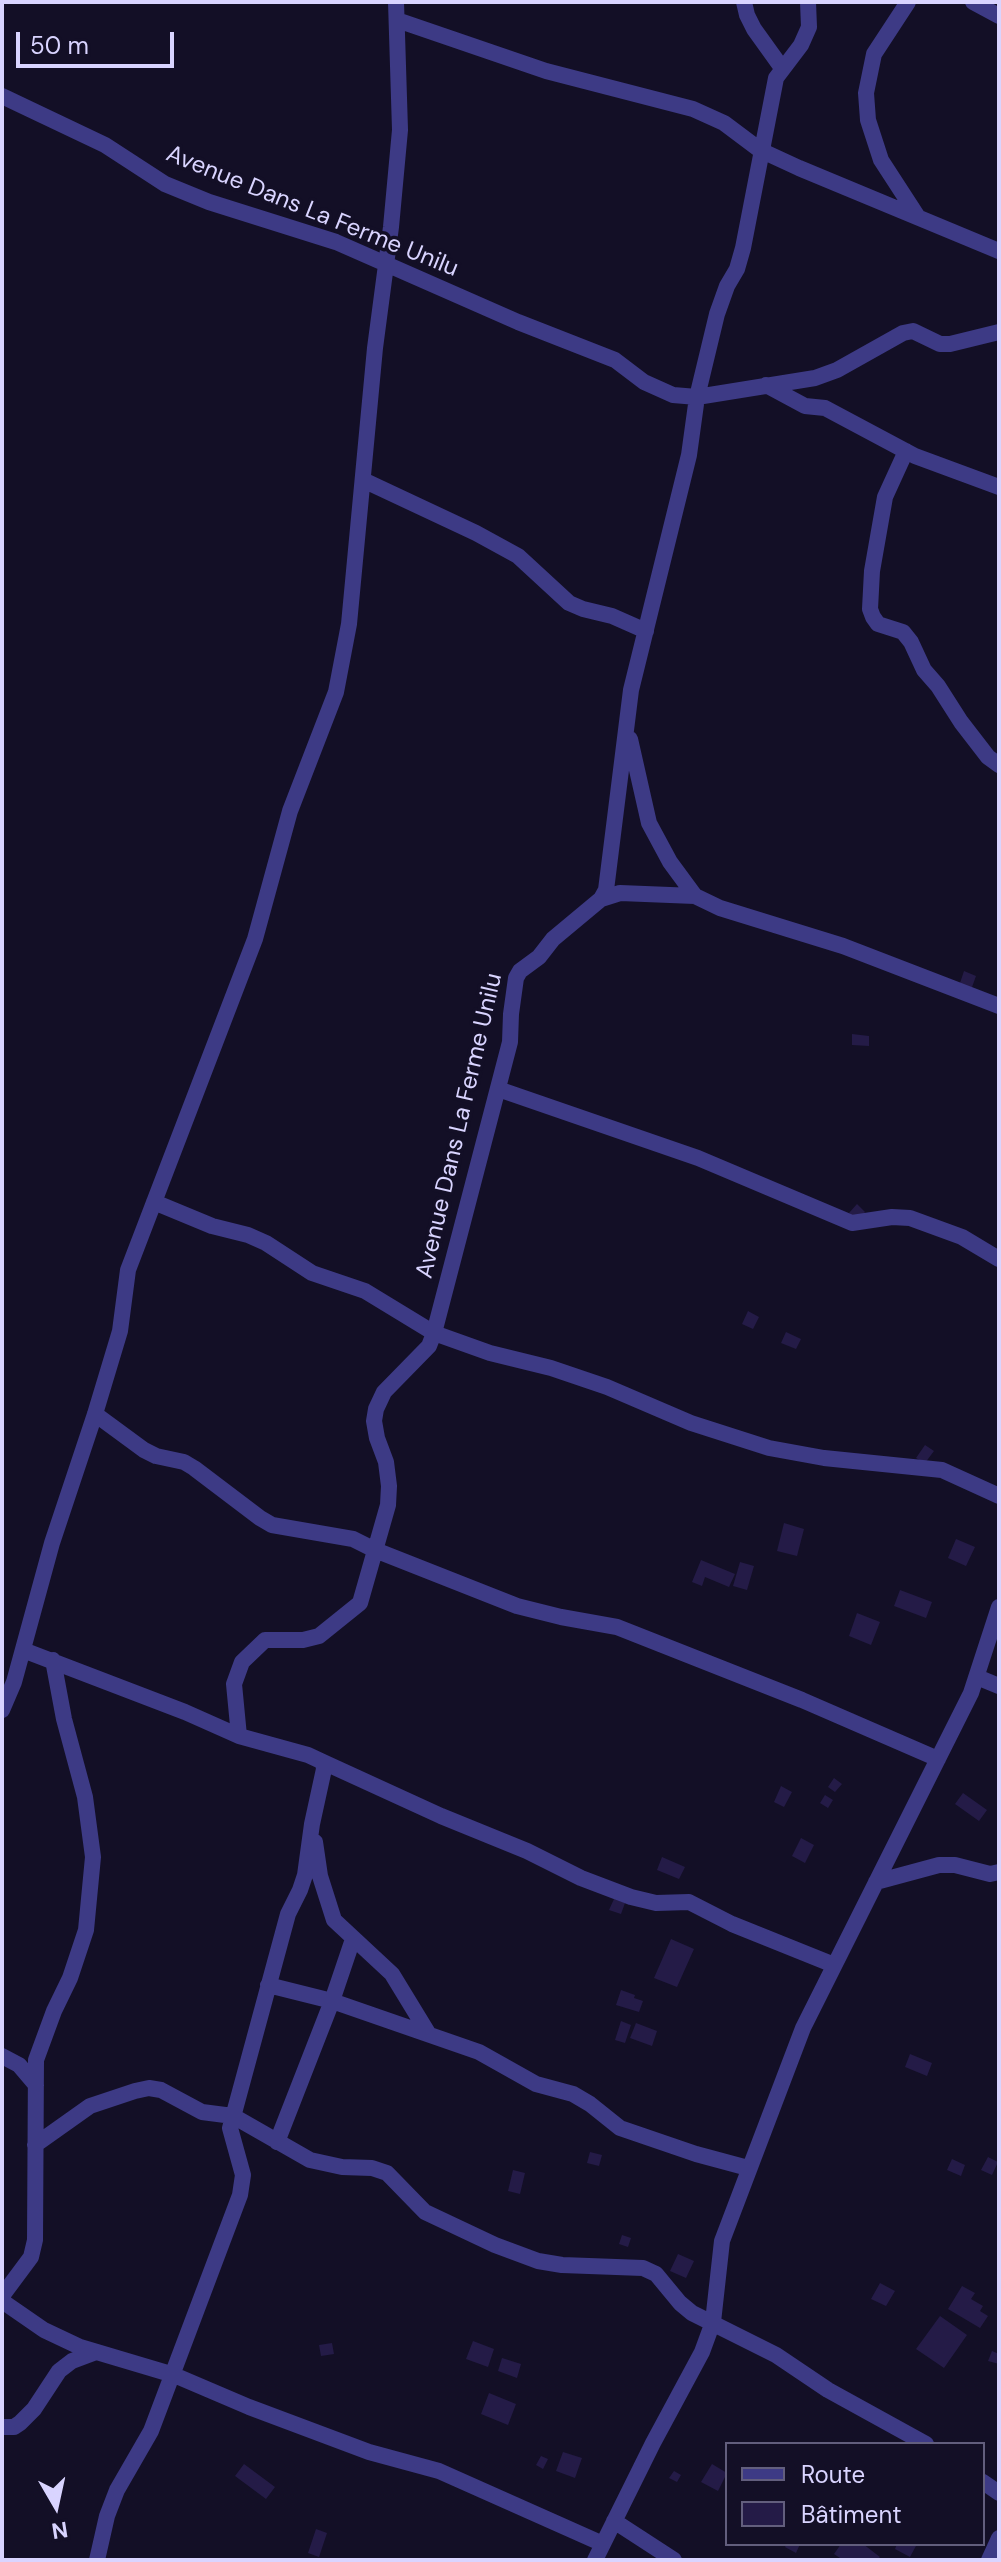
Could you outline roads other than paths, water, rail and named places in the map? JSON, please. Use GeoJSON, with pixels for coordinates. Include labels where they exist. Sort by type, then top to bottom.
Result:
{"type":"FeatureCollection","features":[{"type":"Feature","properties":{"kind":"street"},"geometry":{"type":"LineString","coordinates":[[2,1710],[14,1682],[52,1543],[120,1331],[128,1270],[255,939],[290,811],[336,692],[349,624],[400,130],[396,2]]}},
{"type":"Feature","properties":{"kind":"street"},"geometry":{"type":"LineString","coordinates":[[744,2],[754,29],[782,68]]}},
{"type":"Feature","properties":{"kind":"street"},"geometry":{"type":"LineString","coordinates":[[601,899],[606,890],[631,690],[689,455],[697,397],[717,314],[743,248],[776,78],[801,45],[809,27],[808,2]]}},
{"type":"Feature","properties":{"kind":"street"},"geometry":{"type":"LineString","coordinates":[[908,2],[874,54],[866,93],[868,120],[881,160],[918,217]]}},
{"type":"Feature","properties":{"kind":"street"},"geometry":{"type":"LineString","coordinates":[[973,2],[999,16]]}},
{"type":"Feature","properties":{"kind":"street"},"geometry":{"type":"LineString","coordinates":[[397,20],[546,71],[693,109],[724,123],[760,150],[999,251]]}},
{"type":"Feature","properties":{"kind":"street","name":"Avenue Dans La Ferme Unilu"},"geometry":{"type":"LineString","coordinates":[[2,96],[105,145],[165,184],[336,242],[518,322],[615,360],[644,382],[673,395],[697,397]]}},
{"type":"Feature","properties":{"kind":"street"},"geometry":{"type":"LineString","coordinates":[[697,397],[815,378],[837,370],[903,333],[913,331],[940,344],[950,344],[999,332]]}},
{"type":"Feature","properties":{"kind":"street"},"geometry":{"type":"LineString","coordinates":[[766,385],[805,406],[825,408],[906,451],[999,487]]}},
{"type":"Feature","properties":{"kind":"street"},"geometry":{"type":"LineString","coordinates":[[906,451],[885,497],[872,571],[870,609],[878,624],[903,632],[924,670],[961,722],[988,757],[999,765]]}},
{"type":"Feature","properties":{"kind":"street"},"geometry":{"type":"LineString","coordinates":[[363,480],[518,556],[569,603],[612,616],[646,631]]}},
{"type":"Feature","properties":{"kind":"street"},"geometry":{"type":"LineString","coordinates":[[627,726],[649,823],[670,862],[695,896]]}},
{"type":"Feature","properties":{"kind":"street"},"geometry":{"type":"LineString","coordinates":[[601,899],[620,893],[695,896],[720,908],[843,946],[999,1006]]}},
{"type":"Feature","properties":{"kind":"street","name":"Avenue Dans La Ferme Unilu"},"geometry":{"type":"LineString","coordinates":[[239,1736],[234,1684],[242,1662],[265,1640],[303,1640],[319,1636],[360,1603],[388,1505],[386,1462],[374,1421],[376,1409],[384,1392],[423,1354],[434,1333],[510,1042],[516,978],[553,939],[601,899]]}},
{"type":"Feature","properties":{"kind":"street"},"geometry":{"type":"LineString","coordinates":[[498,1089],[698,1158],[852,1223],[892,1217],[910,1218],[962,1237],[999,1259]]}},
{"type":"Feature","properties":{"kind":"street"},"geometry":{"type":"LineString","coordinates":[[154,1202],[212,1226],[266,1243],[312,1273],[365,1291],[434,1333],[490,1353],[565,1372],[691,1423],[769,1448],[824,1458],[942,1470],[999,1496]]}},
{"type":"Feature","properties":{"kind":"street"},"geometry":{"type":"LineString","coordinates":[[95,1414],[144,1450],[194,1468],[272,1525],[353,1539],[517,1606],[617,1627],[802,1700],[938,1759]]}},
{"type":"Feature","properties":{"kind":"street"},"geometry":{"type":"LineString","coordinates":[[595,2560],[702,2352],[713,2322],[722,2241],[803,2028],[971,1693],[999,1607]]}},
{"type":"Feature","properties":{"kind":"street"},"geometry":{"type":"LineString","coordinates":[[23,1650],[239,1736],[308,1755],[593,1883],[656,1903],[689,1902],[732,1924],[834,1965]]}},
{"type":"Feature","properties":{"kind":"street"},"geometry":{"type":"LineString","coordinates":[[53,1660],[64,1719],[85,1797],[93,1857],[86,1930],[36,2060],[35,2240],[31,2257],[2,2298],[44,2330],[96,2352],[174,2375],[369,2452],[439,2471],[603,2544]]}},
{"type":"Feature","properties":{"kind":"street"},"geometry":{"type":"LineString","coordinates":[[977,1677],[999,1686]]}},
{"type":"Feature","properties":{"kind":"street"},"geometry":{"type":"LineString","coordinates":[[97,2560],[107,2516],[117,2490],[151,2431],[240,2195],[243,2175],[230,2128],[288,1914],[305,1875],[323,1762]]}},
{"type":"Feature","properties":{"kind":"street"},"geometry":{"type":"LineString","coordinates":[[312,1824],[320,1876],[334,1920],[392,1974],[428,2033]]}},
{"type":"Feature","properties":{"kind":"street"},"geometry":{"type":"LineString","coordinates":[[876,1882],[939,1865],[955,1865],[990,1874],[999,1872]]}},
{"type":"Feature","properties":{"kind":"street"},"geometry":{"type":"LineString","coordinates":[[277,2142],[353,1939]]}},
{"type":"Feature","properties":{"kind":"street"},"geometry":{"type":"LineString","coordinates":[[268,1985],[332,2001],[479,2052],[536,2084],[573,2094],[620,2128],[748,2168]]}},
{"type":"Feature","properties":{"kind":"street"},"geometry":{"type":"LineString","coordinates":[[2,2056],[19,2065],[36,2085]]}},
{"type":"Feature","properties":{"kind":"street"},"geometry":{"type":"LineString","coordinates":[[35,2145],[90,2106],[149,2088],[161,2090],[202,2112],[233,2116],[310,2160],[342,2167],[372,2168],[387,2173],[425,2212],[495,2245],[538,2261],[643,2268],[656,2274],[692,2313],[776,2355],[828,2390],[922,2442]]}},
{"type":"Feature","properties":{"kind":"street"},"geometry":{"type":"LineString","coordinates":[[2,2427],[14,2427],[20,2423],[34,2409],[59,2371],[72,2361],[96,2352]]}},
{"type":"Feature","properties":{"kind":"street"},"geometry":{"type":"LineString","coordinates":[[614,2521],[674,2560]]}},
{"type":"Feature","properties":{"kind":"street"},"geometry":{"type":"LineString","coordinates":[[989,2560],[999,2538]]}}]}
